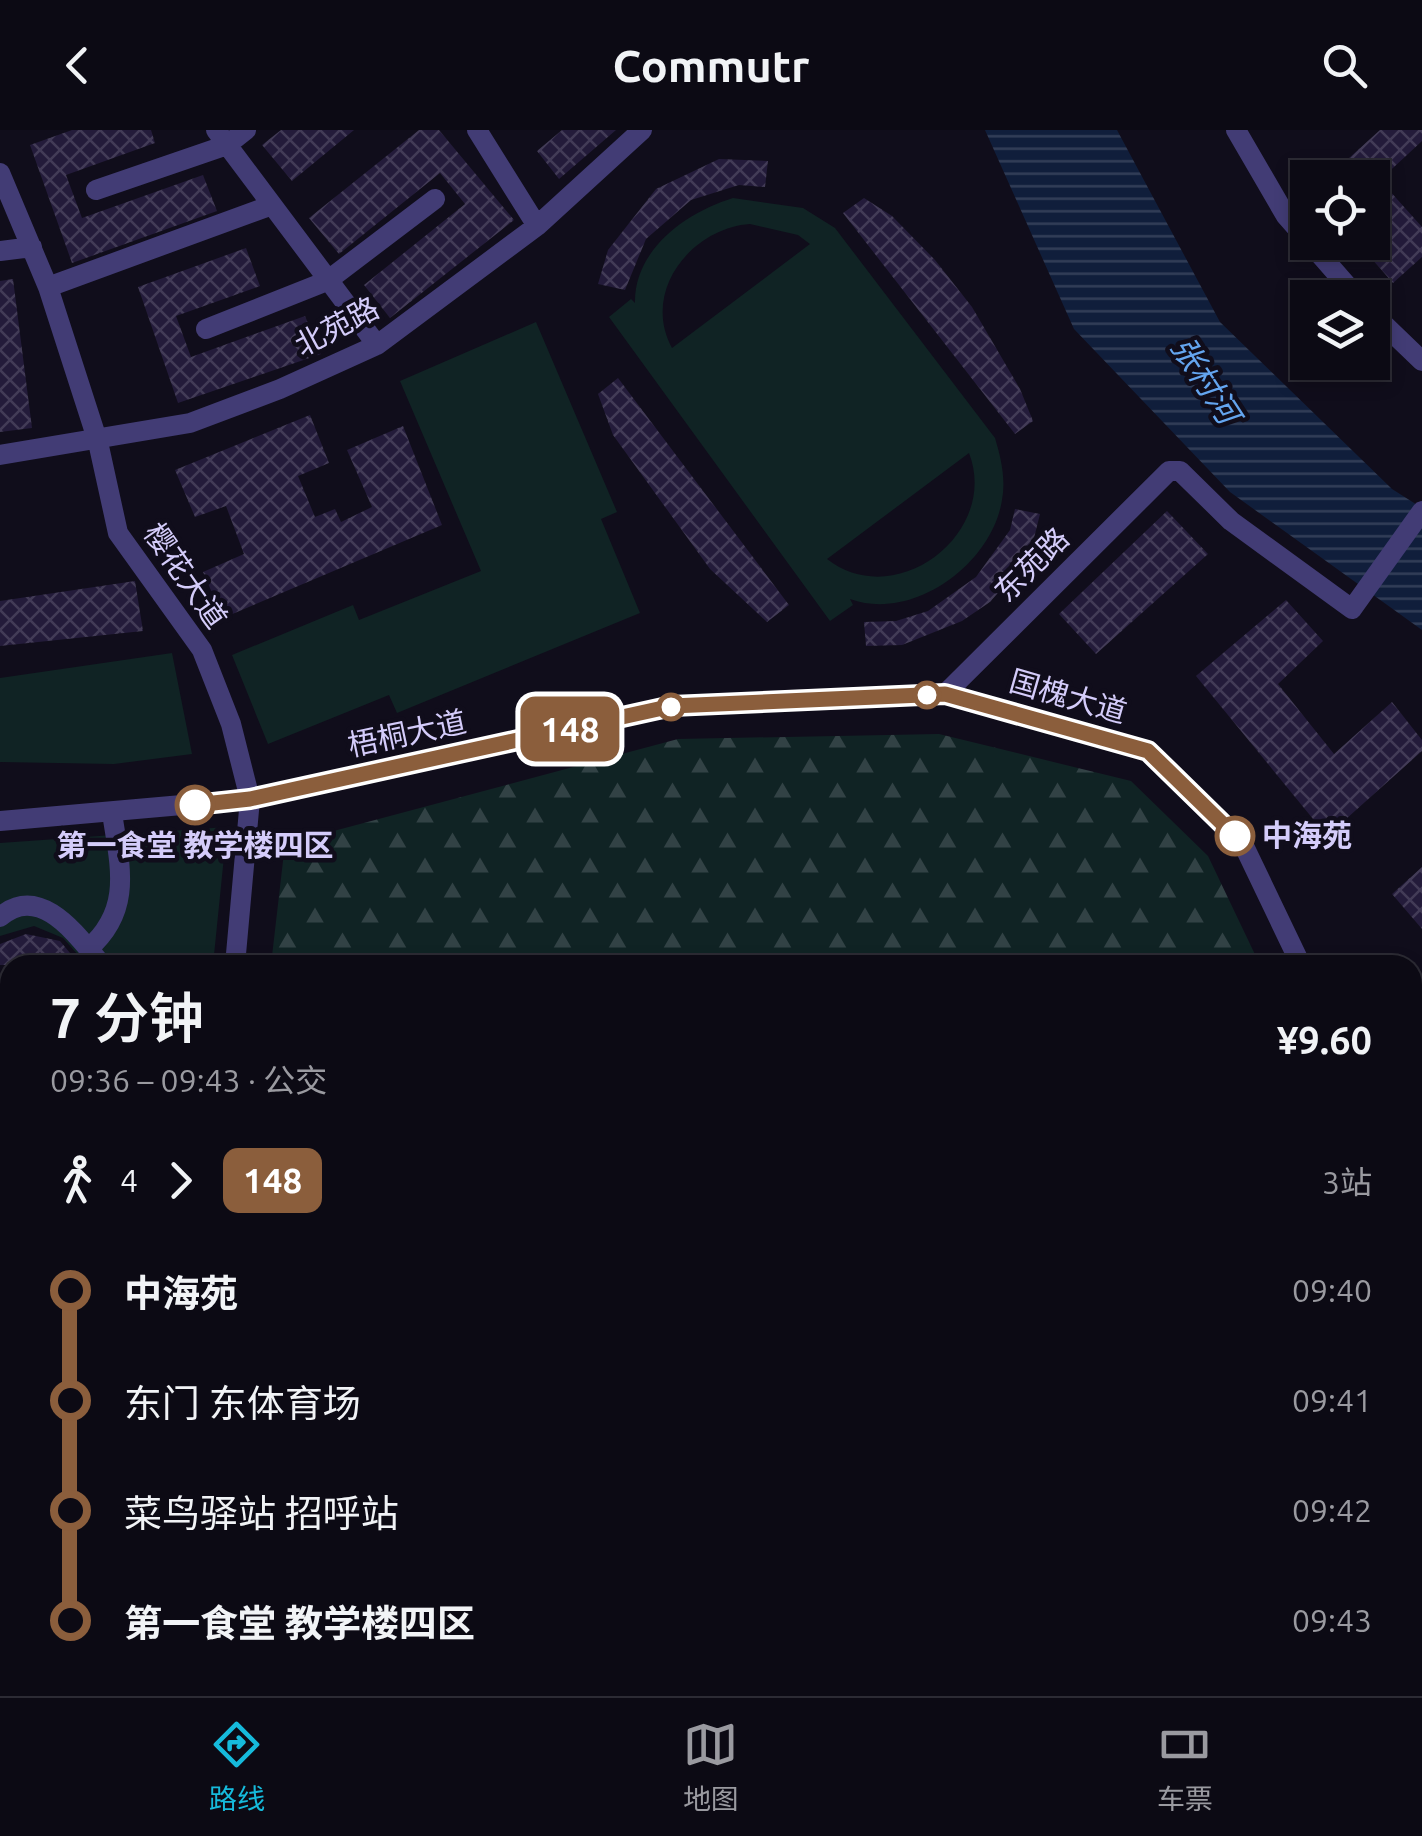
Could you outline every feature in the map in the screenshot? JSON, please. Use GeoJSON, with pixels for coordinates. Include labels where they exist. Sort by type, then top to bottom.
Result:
{"type":"FeatureCollection","features":[{"type":"Feature","properties":{"kind":"street"},"geometry":{"type":"LineString","coordinates":[[96,190],[246,130]]}},
{"type":"Feature","properties":{"kind":"street"},"geometry":{"type":"LineString","coordinates":[[477,130],[537,226]]}},
{"type":"Feature","properties":{"kind":"street","name":"北苑路"},"geometry":{"type":"LineString","coordinates":[[0,455],[98,442],[190,423],[280,389],[377,345],[537,226],[642,130]]}},
{"type":"Feature","properties":{"kind":"street"},"geometry":{"type":"LineString","coordinates":[[1236,130],[1290,221]]}},
{"type":"Feature","properties":{"kind":"street"},"geometry":{"type":"LineString","coordinates":[[222,137],[377,345]]}},
{"type":"Feature","properties":{"kind":"street","name":"樱花大道"},"geometry":{"type":"LineString","coordinates":[[0,173],[48,287],[98,442],[118,533],[202,650],[231,724],[250,799],[235,955]]}},
{"type":"Feature","properties":{"kind":"street"},"geometry":{"type":"LineString","coordinates":[[206,328],[327,281],[435,199]]}},
{"type":"Feature","properties":{"kind":"street"},"geometry":{"type":"LineString","coordinates":[[48,287],[272,205]]}},
{"type":"Feature","properties":{"kind":"street"},"geometry":{"type":"LineString","coordinates":[[0,250],[32,247]]}},
{"type":"Feature","properties":{"kind":"street"},"geometry":{"type":"LineString","coordinates":[[1324,260],[1342,280]]}},
{"type":"Feature","properties":{"kind":"street"},"geometry":{"type":"LineString","coordinates":[[1390,330],[1422,361]]}},
{"type":"Feature","properties":{"kind":"street","name":"东苑路"},"geometry":{"type":"LineString","coordinates":[[945,694],[1169,471],[1180,471],[1244,532],[1352,610],[1422,511]]}},
{"type":"Feature","properties":{"kind":"street","name":"梧桐大道"},"geometry":{"type":"LineString","coordinates":[[0,821],[250,799],[672,706],[945,694]]}},
{"type":"Feature","properties":{"kind":"street","name":"国槐大道"},"geometry":{"type":"LineString","coordinates":[[945,694],[1148,751],[1244,846],[1296,955]]}},
{"type":"Feature","properties":{"kind":"street"},"geometry":{"type":"LineString","coordinates":[[96,955],[111,929],[117,906],[121,868],[112,812]]}},
{"type":"Feature","properties":{"kind":"street"},"geometry":{"type":"LineString","coordinates":[[0,917],[20,907],[41,907],[65,920],[93,955]]}},
{"type":"Feature","properties":{"kind":"green space"},"geometry":{"type":"Polygon","coordinates":[[[733,198],[803,208],[835,228],[995,438],[1003,484],[995,524],[983,546],[946,582],[899,602],[874,604],[850,599],[853,605],[830,621],[609,317],[631,299],[635,303],[643,266],[666,235],[733,198]],[[750,224],[709,237],[678,266],[663,305],[664,326],[672,348],[810,244],[798,235],[750,224]],[[969,453],[827,559],[854,573],[883,576],[910,570],[936,556],[956,536],[970,511],[975,483],[969,453]]]}},
{"type":"Feature","properties":{"kind":"green space"},"geometry":{"type":"Polygon","coordinates":[[[536,322],[617,512],[601,519],[640,613],[397,713],[389,695],[268,744],[232,655],[353,605],[359,620],[481,571],[400,381],[536,322]]]}},
{"type":"Feature","properties":{"kind":"green space"},"geometry":{"type":"Polygon","coordinates":[[[172,653],[192,754],[114,764],[0,762],[0,678],[172,653]]]}},
{"type":"Feature","properties":{"kind":"green space"},"geometry":{"type":"Polygon","coordinates":[[[939,734],[1131,781],[1208,856],[1255,955],[272,955],[285,844],[678,739],[939,734]]]}},
{"type":"Feature","properties":{"kind":"green space"},"geometry":{"type":"Polygon","coordinates":[[[227,827],[214,955],[78,955],[63,938],[34,926],[0,936],[0,843],[227,827]]]}},
{"type":"Feature","properties":{"kind":"water","name":"张村河"},"geometry":{"type":"Polygon","coordinates":[[[985,130],[1117,130],[1220,322],[1392,489],[1422,508],[1422,630],[1230,492],[1074,329],[985,130]]]}},
{"type":"Feature","properties":{"kind":"building"},"geometry":{"type":"Polygon","coordinates":[[[72,130],[151,130],[155,143],[66,175],[82,218],[203,175],[217,211],[72,263],[30,145],[72,130]]]}},
{"type":"Feature","properties":{"kind":"building"},"geometry":{"type":"Polygon","coordinates":[[[281,130],[354,130],[292,181],[262,145],[281,130]]]}},
{"type":"Feature","properties":{"kind":"building"},"geometry":{"type":"Polygon","coordinates":[[[419,130],[439,130],[514,220],[390,318],[364,285],[465,204],[440,173],[339,254],[309,218],[419,130]]]}},
{"type":"Feature","properties":{"kind":"building"},"geometry":{"type":"Polygon","coordinates":[[[562,130],[616,130],[559,179],[537,151],[562,130]]]}},
{"type":"Feature","properties":{"kind":"building"},"geometry":{"type":"Polygon","coordinates":[[[1380,130],[1422,130],[1422,141],[1390,171],[1390,160],[1347,160],[1380,130]]]}},
{"type":"Feature","properties":{"kind":"building"},"geometry":{"type":"Polygon","coordinates":[[[719,159],[768,161],[765,187],[739,185],[691,200],[646,239],[625,290],[598,284],[608,250],[656,189],[719,159]]]}},
{"type":"Feature","properties":{"kind":"building"},"geometry":{"type":"Polygon","coordinates":[[[1390,191],[1422,227],[1422,257],[1393,283],[1373,260],[1390,260],[1390,191]]]}},
{"type":"Feature","properties":{"kind":"building"},"geometry":{"type":"Polygon","coordinates":[[[864,198],[892,216],[935,260],[972,307],[1020,389],[1033,421],[1015,434],[843,213],[864,198]]]}},
{"type":"Feature","properties":{"kind":"building"},"geometry":{"type":"Polygon","coordinates":[[[246,248],[260,286],[176,316],[191,357],[305,316],[321,354],[178,403],[138,287],[246,248]]]}},
{"type":"Feature","properties":{"kind":"building"},"geometry":{"type":"Polygon","coordinates":[[[13,279],[32,428],[0,432],[0,281],[13,279]]]}},
{"type":"Feature","properties":{"kind":"building"},"geometry":{"type":"Polygon","coordinates":[[[618,378],[789,605],[767,622],[710,569],[613,435],[598,394],[618,378]]]}},
{"type":"Feature","properties":{"kind":"building"},"geometry":{"type":"Polygon","coordinates":[[[310,415],[329,463],[298,476],[315,517],[335,509],[341,522],[372,507],[347,450],[403,426],[442,525],[223,618],[203,572],[244,554],[226,506],[195,517],[175,470],[310,415]]]}},
{"type":"Feature","properties":{"kind":"building"},"geometry":{"type":"Polygon","coordinates":[[[1015,509],[1040,514],[1033,542],[1018,570],[990,602],[962,621],[902,645],[866,646],[864,622],[896,621],[928,611],[976,577],[1010,530],[1015,509]]]}},
{"type":"Feature","properties":{"kind":"building"},"geometry":{"type":"Polygon","coordinates":[[[1167,511],[1208,554],[1096,654],[1059,614],[1167,511]]]}},
{"type":"Feature","properties":{"kind":"building"},"geometry":{"type":"Polygon","coordinates":[[[135,581],[143,631],[0,646],[0,601],[135,581]]]}},
{"type":"Feature","properties":{"kind":"building"},"geometry":{"type":"Polygon","coordinates":[[[1286,600],[1323,641],[1278,684],[1334,754],[1392,702],[1422,740],[1422,751],[1327,836],[1196,676],[1286,600]]]}},
{"type":"Feature","properties":{"kind":"building"},"geometry":{"type":"Polygon","coordinates":[[[1422,867],[1422,929],[1392,894],[1422,867]]]}},
{"type":"Feature","properties":{"kind":"building"},"geometry":{"type":"Polygon","coordinates":[[[26,934],[60,941],[72,955],[0,955],[0,944],[26,934]]]}},
{"type":"Feature","properties":{"kind":"bus line","name":"148"},"geometry":{"type":"LineString","coordinates":[[195,805],[250,799],[672,706],[945,694],[1148,751],[1235,836]]}},
{"type":"Feature","properties":{"kind":"place","name":"第一食堂 教学楼四区"},"geometry":{"type":"Point","coordinates":[195,805]}},
{"type":"Feature","properties":{"kind":"place","name":"中海苑"},"geometry":{"type":"Point","coordinates":[1235,836]}}]}
